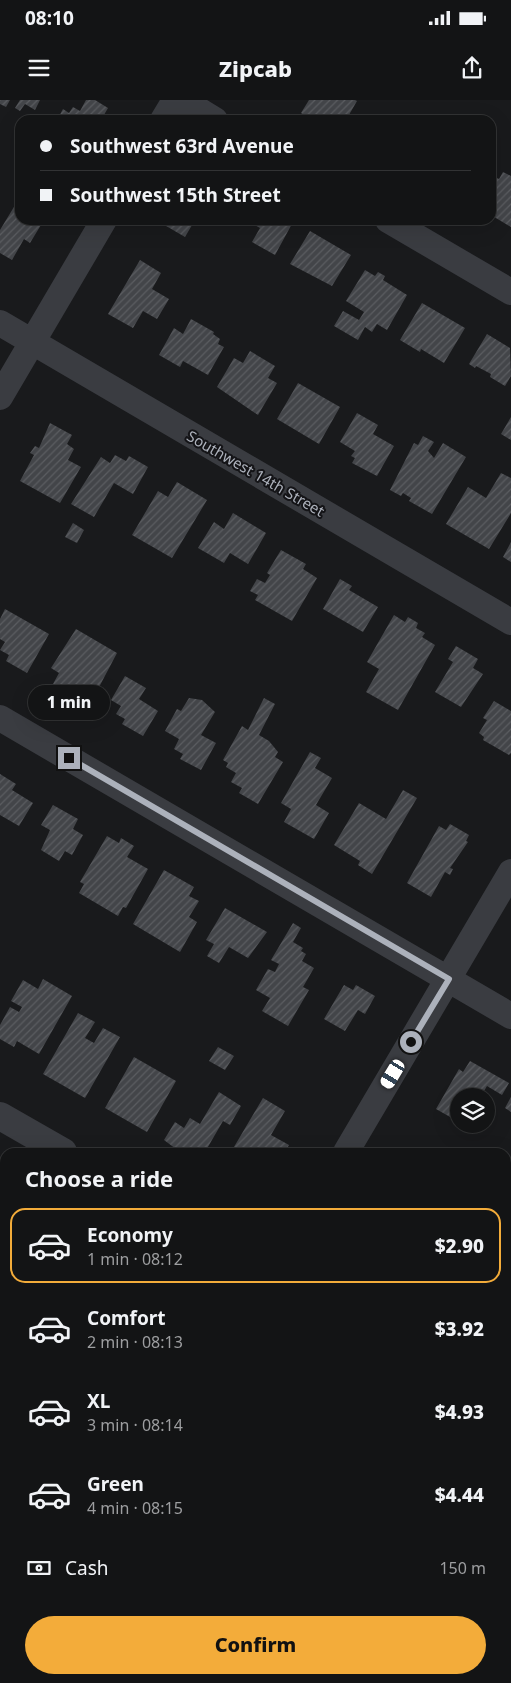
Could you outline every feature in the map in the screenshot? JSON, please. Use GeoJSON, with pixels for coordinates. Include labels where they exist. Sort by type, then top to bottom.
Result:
{"type":"FeatureCollection","features":[{"type":"Feature","properties":{"kind":"street"},"geometry":{"type":"LineString","coordinates":[[166,115],[175,100]]}},
{"type":"Feature","properties":{"kind":"street"},"geometry":{"type":"LineString","coordinates":[[182,100],[208,115]]}},
{"type":"Feature","properties":{"kind":"street"},"geometry":{"type":"LineString","coordinates":[[0,397],[101,225]]}},
{"type":"Feature","properties":{"kind":"street"},"geometry":{"type":"LineString","coordinates":[[397,225],[511,292]]}},
{"type":"Feature","properties":{"kind":"street","name":"Southwest 14th Street"},"geometry":{"type":"LineString","coordinates":[[0,323],[511,622]]}},
{"type":"Feature","properties":{"kind":"street"},"geometry":{"type":"LineString","coordinates":[[0,718],[511,1016]]}},
{"type":"Feature","properties":{"kind":"street"},"geometry":{"type":"LineString","coordinates":[[348,1148],[511,872]]}},
{"type":"Feature","properties":{"kind":"street"},"geometry":{"type":"LineString","coordinates":[[0,1116],[56,1148]]}},
{"type":"Feature","properties":{"kind":"building"},"geometry":{"type":"Polygon","coordinates":[[[0,100],[10,100],[6,107],[0,104],[0,100]]]}},
{"type":"Feature","properties":{"kind":"building"},"geometry":{"type":"Polygon","coordinates":[[[20,100],[40,100],[35,110],[25,104],[20,111],[15,108],[20,100]]]}},
{"type":"Feature","properties":{"kind":"building"},"geometry":{"type":"Polygon","coordinates":[[[86,100],[95,100],[108,108],[104,115],[60,115],[63,109],[69,113],[73,107],[80,111],[86,100]]]}},
{"type":"Feature","properties":{"kind":"building"},"geometry":{"type":"Polygon","coordinates":[[[309,100],[357,101],[349,115],[304,115],[301,113],[309,100]]]}},
{"type":"Feature","properties":{"kind":"building"},"geometry":{"type":"Polygon","coordinates":[[[503,172],[511,176],[511,227],[496,218],[496,178],[499,179],[503,172]]]}},
{"type":"Feature","properties":{"kind":"building"},"geometry":{"type":"Polygon","coordinates":[[[15,205],[15,225],[41,225],[30,243],[24,239],[12,260],[0,253],[0,230],[15,205]]]}},
{"type":"Feature","properties":{"kind":"building"},"geometry":{"type":"Polygon","coordinates":[[[164,225],[192,225],[185,237],[164,225]]]}},
{"type":"Feature","properties":{"kind":"building"},"geometry":{"type":"Polygon","coordinates":[[[255,225],[291,225],[275,255],[252,242],[260,228],[255,225]]]}},
{"type":"Feature","properties":{"kind":"building"},"geometry":{"type":"Polygon","coordinates":[[[310,231],[351,255],[332,286],[290,264],[310,231]]]}},
{"type":"Feature","properties":{"kind":"building"},"geometry":{"type":"Polygon","coordinates":[[[140,260],[161,273],[152,289],[169,299],[157,319],[143,311],[133,328],[108,314],[140,260]]]}},
{"type":"Feature","properties":{"kind":"building"},"geometry":{"type":"Polygon","coordinates":[[[365,270],[375,276],[378,272],[385,276],[383,280],[407,295],[387,330],[377,324],[372,332],[365,327],[358,340],[334,326],[343,311],[359,320],[364,312],[346,301],[365,270]]]}},
{"type":"Feature","properties":{"kind":"building"},"geometry":{"type":"Polygon","coordinates":[[[422,303],[465,328],[444,363],[421,349],[420,352],[400,340],[422,303]]]}},
{"type":"Feature","properties":{"kind":"building"},"geometry":{"type":"Polygon","coordinates":[[[191,319],[214,332],[213,334],[220,339],[218,344],[224,347],[208,375],[183,361],[180,367],[159,355],[174,328],[183,334],[191,319]]]}},
{"type":"Feature","properties":{"kind":"building"},"geometry":{"type":"Polygon","coordinates":[[[487,334],[510,348],[511,376],[505,386],[490,377],[491,374],[469,364],[487,334]]]}},
{"type":"Feature","properties":{"kind":"building"},"geometry":{"type":"Polygon","coordinates":[[[250,351],[275,366],[268,378],[277,383],[258,415],[217,387],[234,358],[243,363],[250,351]]]}},
{"type":"Feature","properties":{"kind":"building"},"geometry":{"type":"Polygon","coordinates":[[[298,383],[340,407],[319,444],[277,419],[298,383]]]}},
{"type":"Feature","properties":{"kind":"building"},"geometry":{"type":"Polygon","coordinates":[[[357,413],[378,425],[373,434],[394,446],[377,476],[352,463],[355,458],[351,456],[355,451],[340,442],[357,413]]]}},
{"type":"Feature","properties":{"kind":"building"},"geometry":{"type":"Polygon","coordinates":[[[511,417],[511,440],[501,434],[511,417]]]}},
{"type":"Feature","properties":{"kind":"building"},"geometry":{"type":"Polygon","coordinates":[[[50,423],[72,435],[67,444],[74,449],[68,460],[81,467],[60,503],[20,481],[34,455],[30,453],[35,446],[39,448],[50,423]]]}},
{"type":"Feature","properties":{"kind":"building"},"geometry":{"type":"Polygon","coordinates":[[[423,436],[434,442],[428,451],[434,458],[443,443],[466,457],[432,514],[409,501],[411,498],[403,493],[401,496],[390,490],[414,443],[418,445],[423,436]]]}},
{"type":"Feature","properties":{"kind":"building"},"geometry":{"type":"Polygon","coordinates":[[[115,455],[126,461],[129,456],[148,467],[133,494],[114,483],[94,517],[71,504],[101,457],[110,463],[115,455]]]}},
{"type":"Feature","properties":{"kind":"building"},"geometry":{"type":"Polygon","coordinates":[[[501,473],[511,478],[511,513],[489,549],[446,524],[468,487],[486,498],[501,473]]]}},
{"type":"Feature","properties":{"kind":"building"},"geometry":{"type":"Polygon","coordinates":[[[177,482],[207,500],[172,558],[132,535],[158,491],[168,497],[177,482]]]}},
{"type":"Feature","properties":{"kind":"building"},"geometry":{"type":"Polygon","coordinates":[[[233,513],[266,533],[248,564],[230,553],[224,563],[198,548],[214,522],[224,529],[233,513]]]}},
{"type":"Feature","properties":{"kind":"building"},"geometry":{"type":"Polygon","coordinates":[[[73,523],[84,530],[77,543],[65,537],[73,523]]]}},
{"type":"Feature","properties":{"kind":"building"},"geometry":{"type":"Polygon","coordinates":[[[511,542],[511,562],[503,557],[511,542]]]}},
{"type":"Feature","properties":{"kind":"building"},"geometry":{"type":"Polygon","coordinates":[[[281,550],[306,564],[303,569],[317,578],[292,621],[255,600],[258,595],[250,591],[257,579],[265,583],[270,575],[267,573],[281,550]]]}},
{"type":"Feature","properties":{"kind":"building"},"geometry":{"type":"Polygon","coordinates":[[[340,579],[352,586],[349,590],[378,607],[363,632],[323,609],[340,579]]]}},
{"type":"Feature","properties":{"kind":"building"},"geometry":{"type":"Polygon","coordinates":[[[5,609],[49,634],[27,673],[6,661],[9,655],[0,650],[5,642],[0,639],[0,619],[5,609]]]}},
{"type":"Feature","properties":{"kind":"building"},"geometry":{"type":"Polygon","coordinates":[[[394,615],[405,622],[408,617],[418,623],[416,628],[425,633],[422,637],[435,645],[398,710],[366,692],[379,669],[367,662],[394,615]]]}},
{"type":"Feature","properties":{"kind":"building"},"geometry":{"type":"Polygon","coordinates":[[[76,629],[117,653],[88,708],[56,690],[58,687],[53,684],[59,673],[51,668],[76,629]]]}},
{"type":"Feature","properties":{"kind":"building"},"geometry":{"type":"Polygon","coordinates":[[[456,646],[478,659],[473,668],[483,674],[461,707],[435,692],[453,662],[448,659],[456,646]]]}},
{"type":"Feature","properties":{"kind":"building"},"geometry":{"type":"Polygon","coordinates":[[[125,676],[146,688],[139,699],[158,711],[143,736],[122,724],[125,719],[116,714],[121,706],[111,700],[125,676]]]}},
{"type":"Feature","properties":{"kind":"building"},"geometry":{"type":"Polygon","coordinates":[[[189,698],[202,700],[215,712],[201,735],[216,743],[201,770],[180,759],[183,754],[174,749],[179,739],[165,731],[177,709],[181,711],[189,698]]]}},
{"type":"Feature","properties":{"kind":"building"},"geometry":{"type":"Polygon","coordinates":[[[264,698],[275,704],[259,735],[269,741],[278,752],[275,757],[283,762],[258,804],[239,793],[242,788],[231,782],[236,773],[226,767],[228,763],[223,760],[242,726],[248,730],[264,698]]]}},
{"type":"Feature","properties":{"kind":"building"},"geometry":{"type":"Polygon","coordinates":[[[494,701],[511,711],[511,753],[509,755],[483,740],[484,737],[479,733],[487,720],[483,718],[494,701]]]}},
{"type":"Feature","properties":{"kind":"building"},"geometry":{"type":"Polygon","coordinates":[[[310,752],[321,758],[315,768],[332,778],[316,805],[329,813],[314,839],[284,822],[291,809],[281,803],[310,752]]]}},
{"type":"Feature","properties":{"kind":"building"},"geometry":{"type":"Polygon","coordinates":[[[0,774],[16,784],[12,790],[33,803],[19,826],[0,815],[0,774]]]}},
{"type":"Feature","properties":{"kind":"building"},"geometry":{"type":"Polygon","coordinates":[[[403,790],[417,798],[372,874],[358,865],[360,861],[334,845],[359,803],[386,819],[403,790]]]}},
{"type":"Feature","properties":{"kind":"building"},"geometry":{"type":"Polygon","coordinates":[[[53,805],[78,819],[73,829],[83,835],[72,855],[65,851],[59,861],[41,850],[50,830],[41,825],[53,805]]]}},
{"type":"Feature","properties":{"kind":"building"},"geometry":{"type":"Polygon","coordinates":[[[450,824],[469,835],[466,841],[468,842],[450,868],[453,869],[450,875],[445,872],[431,897],[407,883],[439,826],[446,830],[450,824]]]}},
{"type":"Feature","properties":{"kind":"building"},"geometry":{"type":"Polygon","coordinates":[[[107,836],[119,843],[121,838],[134,846],[127,857],[148,869],[126,908],[123,907],[118,916],[79,893],[84,884],[80,882],[107,836]]]}},
{"type":"Feature","properties":{"kind":"building"},"geometry":{"type":"Polygon","coordinates":[[[164,870],[194,887],[189,896],[199,901],[189,917],[197,922],[180,952],[133,924],[164,870]]]}},
{"type":"Feature","properties":{"kind":"building"},"geometry":{"type":"Polygon","coordinates":[[[225,908],[267,932],[248,958],[229,947],[219,963],[207,956],[214,944],[206,940],[225,908]]]}},
{"type":"Feature","properties":{"kind":"building"},"geometry":{"type":"Polygon","coordinates":[[[293,923],[301,928],[293,942],[303,948],[301,951],[306,954],[302,961],[314,968],[303,987],[309,990],[288,1026],[262,1011],[270,998],[256,990],[268,969],[275,972],[279,964],[271,960],[293,923]]]}},
{"type":"Feature","properties":{"kind":"building"},"geometry":{"type":"Polygon","coordinates":[[[43,979],[72,996],[39,1054],[17,1041],[14,1047],[0,1039],[0,1025],[10,1007],[19,1012],[22,1007],[11,1001],[23,980],[38,989],[43,979]]]}},
{"type":"Feature","properties":{"kind":"building"},"geometry":{"type":"Polygon","coordinates":[[[344,985],[353,990],[356,985],[375,996],[365,1014],[358,1010],[345,1031],[324,1019],[344,985]]]}},
{"type":"Feature","properties":{"kind":"building"},"geometry":{"type":"Polygon","coordinates":[[[78,1013],[95,1022],[85,1038],[94,1043],[103,1028],[120,1037],[85,1098],[43,1074],[78,1013]]]}},
{"type":"Feature","properties":{"kind":"building"},"geometry":{"type":"Polygon","coordinates":[[[218,1047],[234,1056],[225,1070],[209,1061],[218,1047]]]}},
{"type":"Feature","properties":{"kind":"building"},"geometry":{"type":"Polygon","coordinates":[[[134,1057],[176,1081],[147,1132],[105,1108],[134,1057]]]}},
{"type":"Feature","properties":{"kind":"building"},"geometry":{"type":"Polygon","coordinates":[[[470,1061],[509,1083],[502,1095],[495,1091],[495,1088],[487,1086],[486,1088],[450,1088],[450,1117],[436,1109],[459,1069],[463,1072],[470,1061]]]}},
{"type":"Feature","properties":{"kind":"building"},"geometry":{"type":"Polygon","coordinates":[[[219,1092],[241,1106],[230,1125],[223,1121],[207,1148],[175,1148],[164,1140],[175,1122],[184,1128],[190,1118],[200,1124],[219,1092]]]}},
{"type":"Feature","properties":{"kind":"building"},"geometry":{"type":"Polygon","coordinates":[[[511,1097],[511,1112],[505,1108],[511,1097]]]}},
{"type":"Feature","properties":{"kind":"building"},"geometry":{"type":"Polygon","coordinates":[[[263,1098],[285,1111],[271,1135],[289,1145],[287,1148],[233,1148],[263,1098]]]}},
{"type":"Feature","properties":{"kind":"route"},"geometry":{"type":"LineString","coordinates":[[69,758],[449,979],[411,1042]]}}]}
